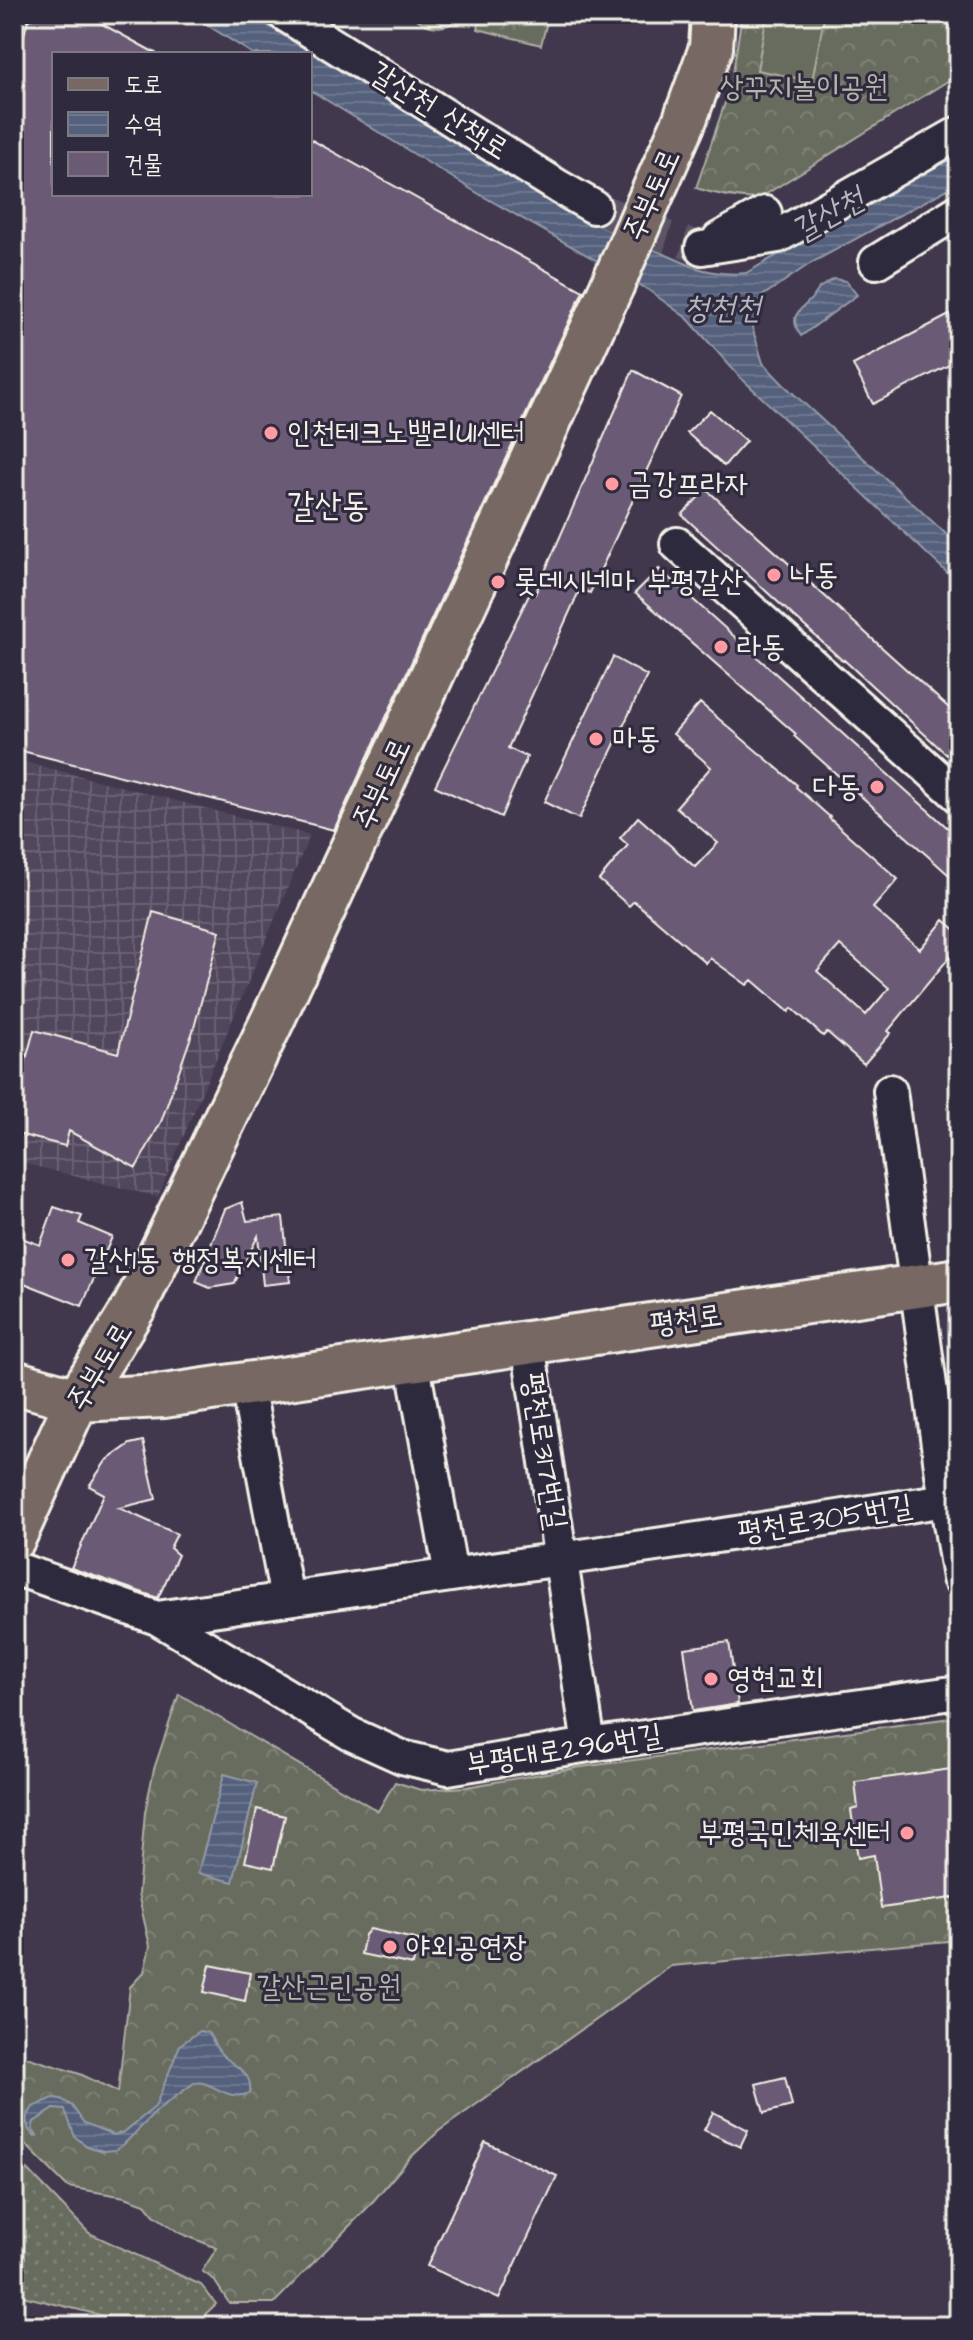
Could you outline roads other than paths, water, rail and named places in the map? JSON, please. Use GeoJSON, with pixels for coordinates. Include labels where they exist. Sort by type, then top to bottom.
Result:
{"type":"FeatureCollection","features":[{"type":"Feature","properties":{"kind":"main road","name":"주부토로"},"geometry":{"type":"LineString","coordinates":[[14,1538],[77,1400],[148,1281],[274,1017],[612,286],[684,122],[711,48],[713,14]]}},
{"type":"Feature","properties":{"kind":"main road","name":"평천로"},"geometry":{"type":"LineString","coordinates":[[14,1382],[77,1400],[164,1396],[959,1280]]}},
{"type":"Feature","properties":{"kind":"street","name":"갈산천 산책로"},"geometry":{"type":"LineString","coordinates":[[284,14],[594,207]]}},
{"type":"Feature","properties":{"kind":"street"},"geometry":{"type":"LineString","coordinates":[[765,213],[702,248],[778,236],[959,133]]}},
{"type":"Feature","properties":{"kind":"street"},"geometry":{"type":"LineString","coordinates":[[876,262],[959,211]]}},
{"type":"Feature","properties":{"kind":"street"},"geometry":{"type":"LineString","coordinates":[[677,544],[959,796]]}},
{"type":"Feature","properties":{"kind":"street","name":"평천로305번길"},"geometry":{"type":"LineString","coordinates":[[890,1091],[917,1286],[952,1499],[959,1578]]}},
{"type":"Feature","properties":{"kind":"street","name":"평천로317번길"},"geometry":{"type":"LineString","coordinates":[[528,1344],[589,1745]]}},
{"type":"Feature","properties":{"kind":"street"},"geometry":{"type":"LineString","coordinates":[[412,1360],[451,1575]]}},
{"type":"Feature","properties":{"kind":"street"},"geometry":{"type":"LineString","coordinates":[[247,1384],[287,1599]]}},
{"type":"Feature","properties":{"kind":"street","name":"평천로305번길"},"geometry":{"type":"LineString","coordinates":[[704,1538],[952,1499]]}},
{"type":"Feature","properties":{"kind":"street","name":"평천로317번길"},"geometry":{"type":"LineString","coordinates":[[363,1588],[704,1538]]}},
{"type":"Feature","properties":{"kind":"street","name":"부평대로296번길"},"geometry":{"type":"LineString","coordinates":[[14,1568],[157,1618],[351,1734],[402,1757],[448,1768],[959,1692]]}},
{"type":"Feature","properties":{"kind":"street","name":"부평대로296번길"},"geometry":{"type":"LineString","coordinates":[[157,1618],[363,1588]]}},
{"type":"Feature","properties":{"kind":"water","name":"청천천"},"geometry":{"type":"Polygon","coordinates":[[[190,14],[249,14],[310,52],[250,52],[190,14]]]}},
{"type":"Feature","properties":{"kind":"water","name":"청천천"},"geometry":{"type":"Polygon","coordinates":[[[312,53],[600,226],[694,267],[713,272],[746,273],[959,151],[959,183],[811,263],[761,297],[752,327],[763,363],[959,546],[959,584],[739,376],[688,319],[647,289],[479,194],[312,91],[312,53]]]}},
{"type":"Feature","properties":{"kind":"water"},"geometry":{"type":"Polygon","coordinates":[[[834,279],[846,281],[857,295],[801,336],[796,327],[797,314],[819,288],[834,279]]]}},
{"type":"Feature","properties":{"kind":"water"},"geometry":{"type":"Polygon","coordinates":[[[224,1774],[257,1783],[233,1882],[198,1873],[224,1774]]]}},
{"type":"Feature","properties":{"kind":"water"},"geometry":{"type":"Polygon","coordinates":[[[200,2031],[208,2033],[217,2049],[245,2073],[250,2093],[234,2095],[207,2084],[194,2083],[160,2108],[115,2150],[103,2151],[87,2146],[75,2137],[65,2110],[54,2109],[34,2122],[32,2129],[37,2136],[29,2130],[26,2119],[33,2107],[53,2098],[72,2106],[84,2123],[114,2135],[124,2132],[155,2107],[180,2045],[200,2031]]]}},
{"type":"Feature","properties":{"kind":"tunnel"},"geometry":{"type":"LineString","coordinates":[[594,207],[702,248]]}},
{"type":"Feature","properties":{"kind":"place","name":"인천테크노밸리U1센터"},"geometry":{"type":"Point","coordinates":[271,433]}},
{"type":"Feature","properties":{"kind":"place","name":"금강프라자"},"geometry":{"type":"Point","coordinates":[612,484]}},
{"type":"Feature","properties":{"kind":"place","name":"나동"},"geometry":{"type":"Point","coordinates":[774,575]}},
{"type":"Feature","properties":{"kind":"place","name":"롯데시네마 부평갈산"},"geometry":{"type":"Point","coordinates":[498,582]}},
{"type":"Feature","properties":{"kind":"place","name":"라동"},"geometry":{"type":"Point","coordinates":[721,647]}},
{"type":"Feature","properties":{"kind":"place","name":"마동"},"geometry":{"type":"Point","coordinates":[596,739]}},
{"type":"Feature","properties":{"kind":"place","name":"다동"},"geometry":{"type":"Point","coordinates":[877,787]}},
{"type":"Feature","properties":{"kind":"place","name":"갈산1동 행정복지센터"},"geometry":{"type":"Point","coordinates":[68,1260]}},
{"type":"Feature","properties":{"kind":"place","name":"영현교회"},"geometry":{"type":"Point","coordinates":[711,1679]}},
{"type":"Feature","properties":{"kind":"place","name":"부평국민체육센터"},"geometry":{"type":"Point","coordinates":[907,1833]}},
{"type":"Feature","properties":{"kind":"place","name":"야외공연장"},"geometry":{"type":"Point","coordinates":[390,1947]}},
{"type":"Feature","properties":{"kind":"district","name":"갈산동"},"geometry":{"type":"Point","coordinates":[328,506]}},
{"type":"Feature","properties":{"kind":"park label","name":"상꾸지놀이공원"},"geometry":{"type":"Point","coordinates":[804,87]}},
{"type":"Feature","properties":{"kind":"park label","name":"갈산근린공원"},"geometry":{"type":"Point","coordinates":[329,1987]}},
{"type":"Feature","properties":{"kind":"water label","name":"갈산천"},"geometry":{"type":"Point","coordinates":[828,215]}}]}
